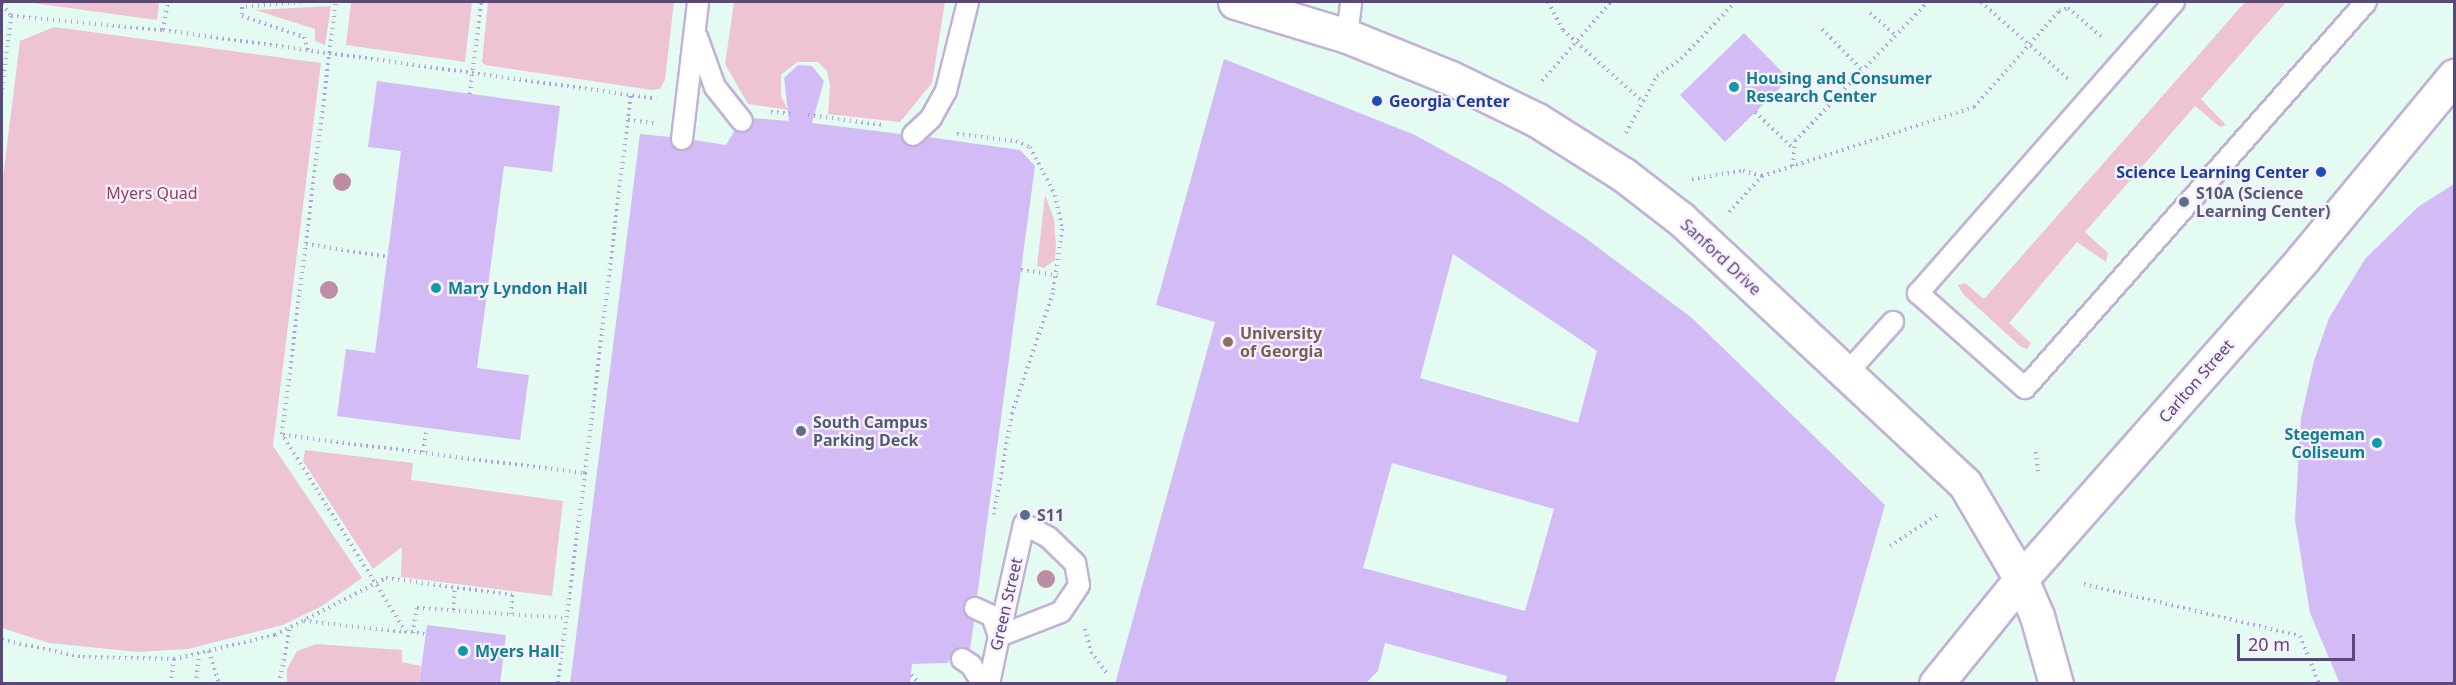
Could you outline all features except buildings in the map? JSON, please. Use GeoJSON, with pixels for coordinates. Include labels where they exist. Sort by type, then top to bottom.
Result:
{"type":"FeatureCollection","features":[{"type":"Feature","properties":{"kind":"street","name":"Sanford Drive"},"geometry":{"type":"LineString","coordinates":[[1236,2],[1347,36],[1451,78],[1537,120],[1624,175],[1681,219],[1965,484],[2021,579],[2037,616],[2056,684]]}},
{"type":"Feature","properties":{"kind":"street","name":"Carlton Street"},"geometry":{"type":"LineString","coordinates":[[1936,684],[2021,579],[2302,260],[2454,76]]}},
{"type":"Feature","properties":{"kind":"lane"},"geometry":{"type":"LineString","coordinates":[[682,139],[698,2]]}},
{"type":"Feature","properties":{"kind":"lane"},"geometry":{"type":"LineString","coordinates":[[916,132],[946,91],[968,2]]}},
{"type":"Feature","properties":{"kind":"lane"},"geometry":{"type":"LineString","coordinates":[[1347,36],[1351,2]]}},
{"type":"Feature","properties":{"kind":"lane"},"geometry":{"type":"LineString","coordinates":[[2174,2],[1918,293],[2025,388],[2366,2]]}},
{"type":"Feature","properties":{"kind":"lane"},"geometry":{"type":"LineString","coordinates":[[695,28],[709,75],[742,121]]}},
{"type":"Feature","properties":{"kind":"lane"},"geometry":{"type":"LineString","coordinates":[[1847,373],[1893,322]]}},
{"type":"Feature","properties":{"kind":"lane","name":"Green Street"},"geometry":{"type":"LineString","coordinates":[[989,684],[1024,524],[1048,537],[1075,563],[1079,585],[1066,608]]}},
{"type":"Feature","properties":{"kind":"lane"},"geometry":{"type":"LineString","coordinates":[[975,608],[992,616],[999,636],[1066,608]]}},
{"type":"Feature","properties":{"kind":"lane"},"geometry":{"type":"LineString","coordinates":[[962,659],[971,665],[983,684]]}},
{"type":"Feature","properties":{"kind":"path"},"geometry":{"type":"LineString","coordinates":[[164,30],[168,2]]}},
{"type":"Feature","properties":{"kind":"path"},"geometry":{"type":"LineString","coordinates":[[301,2],[242,7],[242,16],[304,37],[308,50]]}},
{"type":"Feature","properties":{"kind":"path"},"geometry":{"type":"LineString","coordinates":[[336,2],[282,434],[406,632]]}},
{"type":"Feature","properties":{"kind":"path"},"geometry":{"type":"LineString","coordinates":[[470,94],[475,73],[481,2]]}},
{"type":"Feature","properties":{"kind":"path"},"geometry":{"type":"LineString","coordinates":[[1548,2],[1563,30],[1574,42],[1643,102]]}},
{"type":"Feature","properties":{"kind":"path"},"geometry":{"type":"LineString","coordinates":[[1536,88],[1611,2]]}},
{"type":"Feature","properties":{"kind":"path"},"geometry":{"type":"LineString","coordinates":[[1624,135],[1657,76],[1681,59],[1735,2]]}},
{"type":"Feature","properties":{"kind":"path"},"geometry":{"type":"LineString","coordinates":[[1793,166],[1795,141],[1928,2]]}},
{"type":"Feature","properties":{"kind":"path"},"geometry":{"type":"LineString","coordinates":[[1981,2],[2090,98]]}},
{"type":"Feature","properties":{"kind":"path"},"geometry":{"type":"LineString","coordinates":[[2,4],[11,16],[2,92]]}},
{"type":"Feature","properties":{"kind":"path"},"geometry":{"type":"LineString","coordinates":[[1728,213],[1762,176],[1974,107],[2059,11],[2068,8],[2084,22]]}},
{"type":"Feature","properties":{"kind":"path"},"geometry":{"type":"LineString","coordinates":[[1870,13],[1895,35]]}},
{"type":"Feature","properties":{"kind":"path"},"geometry":{"type":"LineString","coordinates":[[11,16],[164,30],[662,99]]}},
{"type":"Feature","properties":{"kind":"path"},"geometry":{"type":"LineString","coordinates":[[1822,29],[1862,70]]}},
{"type":"Feature","properties":{"kind":"path"},"geometry":{"type":"LineString","coordinates":[[558,684],[631,95]]}},
{"type":"Feature","properties":{"kind":"path"},"geometry":{"type":"LineString","coordinates":[[1755,112],[1794,149]]}},
{"type":"Feature","properties":{"kind":"path"},"geometry":{"type":"LineString","coordinates":[[808,115],[916,132],[1016,141],[1030,147],[1055,195],[1062,229],[1058,275],[1010,423],[993,520]]}},
{"type":"Feature","properties":{"kind":"path"},"geometry":{"type":"LineString","coordinates":[[628,120],[657,123]]}},
{"type":"Feature","properties":{"kind":"path"},"geometry":{"type":"LineString","coordinates":[[1688,180],[1743,171],[1762,176]]}},
{"type":"Feature","properties":{"kind":"path"},"geometry":{"type":"LineString","coordinates":[[306,244],[388,257]]}},
{"type":"Feature","properties":{"kind":"path"},"geometry":{"type":"LineString","coordinates":[[1021,270],[1058,275]]}},
{"type":"Feature","properties":{"kind":"path"},"geometry":{"type":"LineString","coordinates":[[423,452],[427,428]]}},
{"type":"Feature","properties":{"kind":"path"},"geometry":{"type":"LineString","coordinates":[[282,434],[585,473]]}},
{"type":"Feature","properties":{"kind":"path"},"geometry":{"type":"LineString","coordinates":[[2036,452],[2039,476]]}},
{"type":"Feature","properties":{"kind":"path"},"geometry":{"type":"LineString","coordinates":[[1890,546],[1942,512]]}},
{"type":"Feature","properties":{"kind":"path"},"geometry":{"type":"LineString","coordinates":[[2,640],[83,657],[174,659],[275,635],[373,582],[386,579],[512,595],[511,614]]}},
{"type":"Feature","properties":{"kind":"path"},"geometry":{"type":"LineString","coordinates":[[2084,584],[2300,636],[2319,684]]}},
{"type":"Feature","properties":{"kind":"path"},"geometry":{"type":"LineString","coordinates":[[454,610],[455,587]]}},
{"type":"Feature","properties":{"kind":"path"},"geometry":{"type":"LineString","coordinates":[[413,633],[417,608],[567,618]]}},
{"type":"Feature","properties":{"kind":"path"},"geometry":{"type":"LineString","coordinates":[[1066,608],[1079,618],[1091,652],[1107,673]]}},
{"type":"Feature","properties":{"kind":"path"},"geometry":{"type":"LineString","coordinates":[[304,621],[425,634]]}},
{"type":"Feature","properties":{"kind":"path"},"geometry":{"type":"LineString","coordinates":[[279,684],[290,628]]}},
{"type":"Feature","properties":{"kind":"path"},"geometry":{"type":"LineString","coordinates":[[209,651],[219,684]]}},
{"type":"Feature","properties":{"kind":"path"},"geometry":{"type":"LineString","coordinates":[[196,684],[199,653]]}},
{"type":"Feature","properties":{"kind":"path"},"geometry":{"type":"LineString","coordinates":[[171,684],[174,659]]}},
{"type":"Feature","properties":{"kind":"path"},"geometry":{"type":"LineString","coordinates":[[911,675],[920,684]]}},
{"type":"Feature","properties":{"kind":"shaded area","name":"University of Georgia"},"geometry":{"type":"Polygon","coordinates":[[[2,2],[2454,2],[2454,683],[2,683],[2,2]]]}},
{"type":"Feature","properties":{"kind":"green space"},"geometry":{"type":"Polygon","coordinates":[[[25,2],[159,2],[157,20],[25,2]]]}},
{"type":"Feature","properties":{"kind":"green space"},"geometry":{"type":"Polygon","coordinates":[[[351,2],[472,2],[465,62],[346,45],[351,2]]]}},
{"type":"Feature","properties":{"kind":"green space"},"geometry":{"type":"Polygon","coordinates":[[[488,2],[674,2],[665,80],[660,89],[652,90],[485,65],[482,62],[488,2]]]}},
{"type":"Feature","properties":{"kind":"green space"},"geometry":{"type":"Polygon","coordinates":[[[734,2],[945,2],[932,83],[900,122],[828,114],[830,85],[827,71],[818,62],[797,62],[781,75],[781,96],[788,110],[748,104],[725,64],[734,2]]]}},
{"type":"Feature","properties":{"kind":"green space"},"geometry":{"type":"Polygon","coordinates":[[[2245,2],[2286,2],[2201,99],[2226,125],[2220,127],[2195,106],[2085,232],[2108,253],[2106,262],[2077,242],[2009,323],[2031,343],[2027,349],[2021,347],[1963,294],[1958,285],[1965,283],[1984,299],[2245,2]]]}},
{"type":"Feature","properties":{"kind":"green space"},"geometry":{"type":"Polygon","coordinates":[[[331,6],[325,45],[315,41],[315,29],[255,10],[331,6]]]}},
{"type":"Feature","properties":{"kind":"green space","name":"Myers Quad"},"geometry":{"type":"Polygon","coordinates":[[[54,27],[321,63],[273,446],[362,578],[322,606],[283,625],[188,649],[138,652],[49,643],[2,628],[2,185],[20,41],[54,27]]]}},
{"type":"Feature","properties":{"kind":"green space"},"geometry":{"type":"Polygon","coordinates":[[[1045,195],[1054,219],[1056,245],[1055,260],[1044,268],[1037,266],[1045,195]]]}},
{"type":"Feature","properties":{"kind":"green space"},"geometry":{"type":"Polygon","coordinates":[[[305,450],[413,463],[411,480],[563,501],[552,596],[401,577],[402,547],[373,569],[303,461],[305,450]]]}},
{"type":"Feature","properties":{"kind":"green space"},"geometry":{"type":"Polygon","coordinates":[[[316,644],[402,650],[402,662],[421,666],[419,683],[287,683],[287,669],[297,651],[316,644]]]}},
{"type":"Feature","properties":{"kind":"place","name":"Housing and Consumer Research Center"},"geometry":{"type":"Point","coordinates":[1734,87]}},
{"type":"Feature","properties":{"kind":"place","name":"Georgia Center"},"geometry":{"type":"Point","coordinates":[1377,101]}},
{"type":"Feature","properties":{"kind":"place","name":"Science Learning Center"},"geometry":{"type":"Point","coordinates":[2321,172]}},
{"type":"Feature","properties":{"kind":"place","name":"S10A (Science Learning Center)"},"geometry":{"type":"Point","coordinates":[2184,202]}},
{"type":"Feature","properties":{"kind":"place","name":"Mary Lyndon Hall"},"geometry":{"type":"Point","coordinates":[436,288]}},
{"type":"Feature","properties":{"kind":"place","name":"University of Georgia"},"geometry":{"type":"Point","coordinates":[1228,342]}},
{"type":"Feature","properties":{"kind":"place","name":"South Campus Parking Deck"},"geometry":{"type":"Point","coordinates":[801,431]}},
{"type":"Feature","properties":{"kind":"place","name":"Stegeman Coliseum"},"geometry":{"type":"Point","coordinates":[2377,443]}},
{"type":"Feature","properties":{"kind":"place","name":"S11"},"geometry":{"type":"Point","coordinates":[1025,515]}},
{"type":"Feature","properties":{"kind":"place","name":"Myers Hall"},"geometry":{"type":"Point","coordinates":[463,651]}}]}
